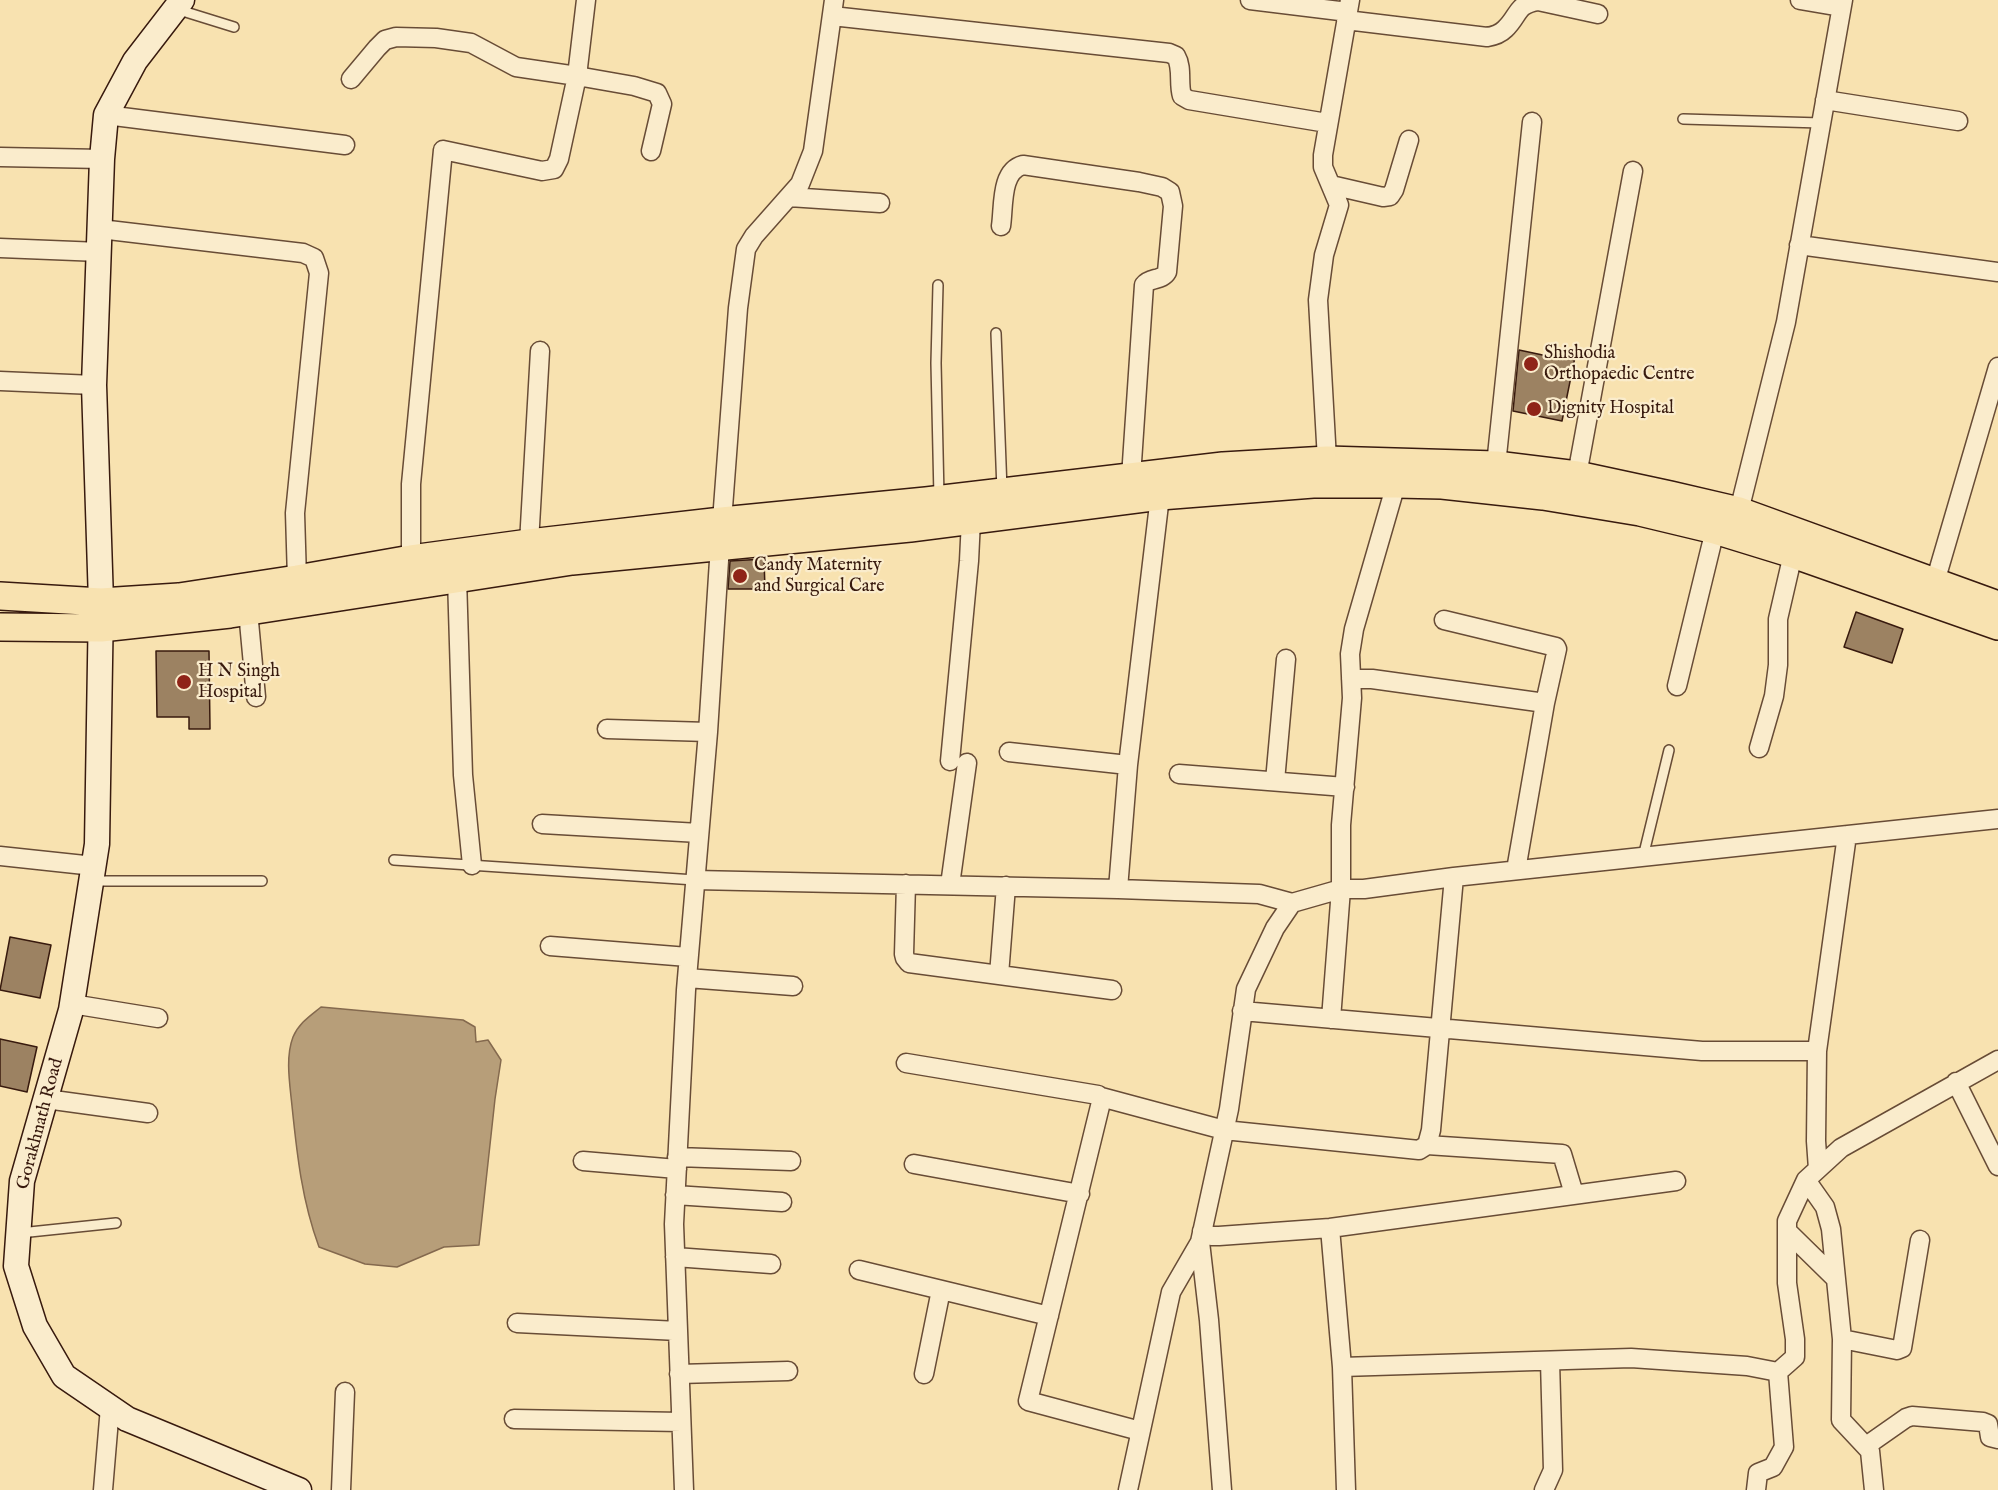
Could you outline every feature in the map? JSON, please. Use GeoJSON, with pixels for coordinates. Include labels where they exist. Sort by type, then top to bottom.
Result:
{"type":"FeatureCollection","features":[{"type":"Feature","properties":{"kind":"main road"},"geometry":{"type":"LineString","coordinates":[[106,115],[135,61],[178,4]]}},
{"type":"Feature","properties":{"kind":"main road","name":"Gorakhnath Road"},"geometry":{"type":"LineString","coordinates":[[106,115],[102,159],[94,385],[101,615],[98,844],[72,1004],[22,1180],[16,1266],[35,1326],[64,1376],[127,1419],[299,1490]]}},
{"type":"Feature","properties":{"kind":"main road"},"geometry":{"type":"LineString","coordinates":[[0,627],[101,615],[248,611],[572,561],[721,533],[939,500],[1223,466],[1327,460],[1496,465],[1577,475],[1739,511],[1998,605]]}},
{"type":"Feature","properties":{"kind":"main road"},"geometry":{"type":"LineString","coordinates":[[0,596],[101,615],[179,597],[411,559],[529,543],[971,520],[1160,496],[1313,484],[1396,484],[1442,485],[1543,496],[1640,512],[1715,530],[1793,554],[1998,626]]}},
{"type":"Feature","properties":{"kind":"street"},"geometry":{"type":"LineString","coordinates":[[411,559],[411,484],[443,150],[542,171],[554,169],[560,159],[577,76],[586,0]]}},
{"type":"Feature","properties":{"kind":"street"},"geometry":{"type":"LineString","coordinates":[[1250,0],[1348,11],[1487,37],[1497,35],[1505,29],[1521,7],[1529,2],[1538,1],[1598,14]]}},
{"type":"Feature","properties":{"kind":"street"},"geometry":{"type":"LineString","coordinates":[[1739,511],[1786,322],[1842,4],[1800,0]]}},
{"type":"Feature","properties":{"kind":"street"},"geometry":{"type":"LineString","coordinates":[[684,1490],[675,1257],[675,1195],[688,957],[708,732],[738,308],[746,249],[754,236],[800,184],[813,151],[833,8],[1169,53],[1176,56],[1180,62],[1179,87],[1182,96],[1189,100],[1327,123]]}},
{"type":"Feature","properties":{"kind":"street"},"geometry":{"type":"LineString","coordinates":[[1327,460],[1318,300],[1324,255],[1339,205],[1323,167],[1323,155],[1348,11]]}},
{"type":"Feature","properties":{"kind":"street"},"geometry":{"type":"LineString","coordinates":[[351,79],[385,40],[396,37],[436,38],[471,43],[516,67],[634,86],[657,93],[662,104],[651,151]]}},
{"type":"Feature","properties":{"kind":"street"},"geometry":{"type":"LineString","coordinates":[[1825,100],[1958,121]]}},
{"type":"Feature","properties":{"kind":"street"},"geometry":{"type":"LineString","coordinates":[[106,115],[345,145]]}},
{"type":"Feature","properties":{"kind":"street"},"geometry":{"type":"LineString","coordinates":[[1496,465],[1532,122]]}},
{"type":"Feature","properties":{"kind":"street"},"geometry":{"type":"LineString","coordinates":[[1331,185],[1383,197],[1390,196],[1394,190],[1409,140]]}},
{"type":"Feature","properties":{"kind":"street"},"geometry":{"type":"LineString","coordinates":[[0,157],[102,159]]}},
{"type":"Feature","properties":{"kind":"street"},"geometry":{"type":"LineString","coordinates":[[1001,226],[1007,179],[1012,170],[1023,165],[1139,182],[1162,187],[1170,192],[1173,206],[1167,272],[1163,277],[1148,280],[1144,285],[1131,477]]}},
{"type":"Feature","properties":{"kind":"street"},"geometry":{"type":"LineString","coordinates":[[1577,475],[1633,171]]}},
{"type":"Feature","properties":{"kind":"street"},"geometry":{"type":"LineString","coordinates":[[789,197],[880,203]]}},
{"type":"Feature","properties":{"kind":"street"},"geometry":{"type":"LineString","coordinates":[[0,248],[100,240],[303,253],[314,258],[319,273],[295,513],[297,579]]}},
{"type":"Feature","properties":{"kind":"street"},"geometry":{"type":"LineString","coordinates":[[1799,245],[1998,272]]}},
{"type":"Feature","properties":{"kind":"street"},"geometry":{"type":"LineString","coordinates":[[529,543],[540,351]]}},
{"type":"Feature","properties":{"kind":"street"},"geometry":{"type":"LineString","coordinates":[[1935,582],[1998,367]]}},
{"type":"Feature","properties":{"kind":"street"},"geometry":{"type":"LineString","coordinates":[[0,381],[94,385]]}},
{"type":"Feature","properties":{"kind":"street"},"geometry":{"type":"LineString","coordinates":[[1331,1020],[1341,890],[1341,825],[1352,698],[1350,654],[1354,629],[1396,484]]}},
{"type":"Feature","properties":{"kind":"street"},"geometry":{"type":"LineString","coordinates":[[1118,889],[1128,765],[1160,496]]}},
{"type":"Feature","properties":{"kind":"street"},"geometry":{"type":"LineString","coordinates":[[950,885],[959,762],[971,520]]}},
{"type":"Feature","properties":{"kind":"street"},"geometry":{"type":"LineString","coordinates":[[1677,686],[1715,530]]}},
{"type":"Feature","properties":{"kind":"street"},"geometry":{"type":"LineString","coordinates":[[1759,748],[1774,696],[1778,665],[1778,619],[1793,554]]}},
{"type":"Feature","properties":{"kind":"street"},"geometry":{"type":"LineString","coordinates":[[457,578],[463,775],[472,865]]}},
{"type":"Feature","properties":{"kind":"street"},"geometry":{"type":"LineString","coordinates":[[248,611],[256,698]]}},
{"type":"Feature","properties":{"kind":"street"},"geometry":{"type":"LineString","coordinates":[[1444,620],[1556,647],[1558,653],[1545,704],[1516,870]]}},
{"type":"Feature","properties":{"kind":"street"},"geometry":{"type":"LineString","coordinates":[[1275,782],[1286,659]]}},
{"type":"Feature","properties":{"kind":"street"},"geometry":{"type":"LineString","coordinates":[[1351,679],[1372,679],[1545,704]]}},
{"type":"Feature","properties":{"kind":"street"},"geometry":{"type":"LineString","coordinates":[[607,729],[708,732]]}},
{"type":"Feature","properties":{"kind":"street"},"geometry":{"type":"LineString","coordinates":[[1009,752],[1128,765]]}},
{"type":"Feature","properties":{"kind":"street"},"geometry":{"type":"LineString","coordinates":[[1179,774],[1345,787]]}},
{"type":"Feature","properties":{"kind":"street"},"geometry":{"type":"LineString","coordinates":[[695,880],[1259,894],[1292,903],[1341,890],[1364,890],[1516,870],[1998,819]]}},
{"type":"Feature","properties":{"kind":"street"},"geometry":{"type":"LineString","coordinates":[[542,824],[699,833]]}},
{"type":"Feature","properties":{"kind":"street"},"geometry":{"type":"LineString","coordinates":[[1847,835],[1817,1051],[1816,1141],[1812,1174],[1829,1218],[1842,1340],[1842,1420],[1866,1446],[1872,1457],[1874,1490]]}},
{"type":"Feature","properties":{"kind":"street"},"geometry":{"type":"LineString","coordinates":[[0,856],[93,874]]}},
{"type":"Feature","properties":{"kind":"street"},"geometry":{"type":"LineString","coordinates":[[1427,1145],[1431,1130],[1454,877]]}},
{"type":"Feature","properties":{"kind":"street"},"geometry":{"type":"LineString","coordinates":[[906,884],[904,954],[909,963],[1112,990]]}},
{"type":"Feature","properties":{"kind":"street"},"geometry":{"type":"LineString","coordinates":[[999,975],[1006,886]]}},
{"type":"Feature","properties":{"kind":"street"},"geometry":{"type":"LineString","coordinates":[[1128,1490],[1171,1292],[1201,1236],[1224,1130],[1246,989],[1275,928],[1292,903]]}},
{"type":"Feature","properties":{"kind":"street"},"geometry":{"type":"LineString","coordinates":[[550,946],[688,957]]}},
{"type":"Feature","properties":{"kind":"street"},"geometry":{"type":"LineString","coordinates":[[687,978],[793,986]]}},
{"type":"Feature","properties":{"kind":"street"},"geometry":{"type":"LineString","coordinates":[[72,1004],[158,1018]]}},
{"type":"Feature","properties":{"kind":"street"},"geometry":{"type":"LineString","coordinates":[[1242,1011],[1702,1051],[1817,1051]]}},
{"type":"Feature","properties":{"kind":"street"},"geometry":{"type":"LineString","coordinates":[[1778,1372],[1795,1357],[1795,1339],[1787,1282],[1787,1221],[1812,1174],[1841,1148],[1998,1060]]}},
{"type":"Feature","properties":{"kind":"street"},"geometry":{"type":"LineString","coordinates":[[906,1063],[1101,1097],[1224,1130],[1419,1150],[1427,1145],[1562,1154],[1574,1194]]}},
{"type":"Feature","properties":{"kind":"street"},"geometry":{"type":"LineString","coordinates":[[1956,1082],[1998,1166]]}},
{"type":"Feature","properties":{"kind":"street"},"geometry":{"type":"LineString","coordinates":[[1101,1097],[1103,1101],[1028,1401],[1140,1431]]}},
{"type":"Feature","properties":{"kind":"street"},"geometry":{"type":"LineString","coordinates":[[46,1099],[148,1113]]}},
{"type":"Feature","properties":{"kind":"street"},"geometry":{"type":"LineString","coordinates":[[583,1161],[677,1163],[790,1161]]}},
{"type":"Feature","properties":{"kind":"street"},"geometry":{"type":"LineString","coordinates":[[914,1164],[1080,1194]]}},
{"type":"Feature","properties":{"kind":"street"},"geometry":{"type":"LineString","coordinates":[[1201,1236],[1330,1228],[1676,1180]]}},
{"type":"Feature","properties":{"kind":"street"},"geometry":{"type":"LineString","coordinates":[[675,1195],[782,1202]]}},
{"type":"Feature","properties":{"kind":"street"},"geometry":{"type":"LineString","coordinates":[[1330,1228],[1342,1367],[1346,1490]]}},
{"type":"Feature","properties":{"kind":"street"},"geometry":{"type":"LineString","coordinates":[[1787,1231],[1836,1279]]}},
{"type":"Feature","properties":{"kind":"street"},"geometry":{"type":"LineString","coordinates":[[1201,1236],[1222,1490]]}},
{"type":"Feature","properties":{"kind":"street"},"geometry":{"type":"LineString","coordinates":[[1842,1340],[1897,1350],[1902,1348],[1920,1240]]}},
{"type":"Feature","properties":{"kind":"street"},"geometry":{"type":"LineString","coordinates":[[675,1257],[771,1264]]}},
{"type":"Feature","properties":{"kind":"street"},"geometry":{"type":"LineString","coordinates":[[859,1270],[1049,1316]]}},
{"type":"Feature","properties":{"kind":"street"},"geometry":{"type":"LineString","coordinates":[[924,1374],[941,1290]]}},
{"type":"Feature","properties":{"kind":"street"},"geometry":{"type":"LineString","coordinates":[[517,1323],[678,1331]]}},
{"type":"Feature","properties":{"kind":"street"},"geometry":{"type":"LineString","coordinates":[[1342,1367],[1630,1358],[1747,1366],[1778,1372]]}},
{"type":"Feature","properties":{"kind":"street"},"geometry":{"type":"LineString","coordinates":[[1544,1490],[1553,1470],[1550,1361]]}},
{"type":"Feature","properties":{"kind":"street"},"geometry":{"type":"LineString","coordinates":[[679,1374],[788,1371]]}},
{"type":"Feature","properties":{"kind":"street"},"geometry":{"type":"LineString","coordinates":[[1756,1490],[1758,1473],[1773,1467],[1784,1447],[1778,1372]]}},
{"type":"Feature","properties":{"kind":"street"},"geometry":{"type":"LineString","coordinates":[[341,1490],[345,1392]]}},
{"type":"Feature","properties":{"kind":"street"},"geometry":{"type":"LineString","coordinates":[[103,1490],[110,1407]]}},
{"type":"Feature","properties":{"kind":"street"},"geometry":{"type":"LineString","coordinates":[[1866,1446],[1906,1418],[1919,1416],[1983,1422],[1988,1424],[1990,1437],[1998,1439]]}},
{"type":"Feature","properties":{"kind":"street"},"geometry":{"type":"LineString","coordinates":[[514,1419],[681,1422]]}},
{"type":"Feature","properties":{"kind":"lane"},"geometry":{"type":"LineString","coordinates":[[178,4],[234,27]]}},
{"type":"Feature","properties":{"kind":"lane"},"geometry":{"type":"LineString","coordinates":[[1683,119],[1821,123]]}},
{"type":"Feature","properties":{"kind":"lane"},"geometry":{"type":"LineString","coordinates":[[938,285],[936,363],[939,500]]}},
{"type":"Feature","properties":{"kind":"lane"},"geometry":{"type":"LineString","coordinates":[[996,333],[1003,492]]}},
{"type":"Feature","properties":{"kind":"lane"},"geometry":{"type":"LineString","coordinates":[[1643,857],[1669,750]]}},
{"type":"Feature","properties":{"kind":"lane"},"geometry":{"type":"LineString","coordinates":[[394,860],[695,880]]}},
{"type":"Feature","properties":{"kind":"lane"},"geometry":{"type":"LineString","coordinates":[[93,874],[262,881]]}},
{"type":"Feature","properties":{"kind":"lane"},"geometry":{"type":"LineString","coordinates":[[19,1233],[116,1224]]}},
{"type":"Feature","properties":{"kind":"shaded area"},"geometry":{"type":"Polygon","coordinates":[[[321,1007],[463,1020],[475,1027],[476,1042],[488,1040],[501,1060],[479,1245],[444,1247],[397,1267],[365,1264],[319,1247],[308,1212],[301,1178],[289,1063],[295,1032],[321,1007]]]}},
{"type":"Feature","properties":{"kind":"building"},"geometry":{"type":"Polygon","coordinates":[[[1519,350],[1552,357],[1553,353],[1575,357],[1562,421],[1513,411],[1519,350]]]}},
{"type":"Feature","properties":{"kind":"building"},"geometry":{"type":"Polygon","coordinates":[[[764,559],[765,589],[728,589],[730,561],[764,559]]]}},
{"type":"Feature","properties":{"kind":"building"},"geometry":{"type":"Polygon","coordinates":[[[1856,612],[1903,629],[1892,663],[1844,647],[1856,612]]]}},
{"type":"Feature","properties":{"kind":"building"},"geometry":{"type":"Polygon","coordinates":[[[156,651],[209,651],[210,729],[189,729],[189,717],[157,717],[156,651]]]}},
{"type":"Feature","properties":{"kind":"building"},"geometry":{"type":"Polygon","coordinates":[[[10,937],[51,945],[40,998],[0,990],[10,937]]]}},
{"type":"Feature","properties":{"kind":"building"},"geometry":{"type":"Polygon","coordinates":[[[0,1039],[37,1047],[27,1092],[0,1086],[0,1039]]]}},
{"type":"Feature","properties":{"kind":"place","name":"Shishodia Orthopaedic Centre"},"geometry":{"type":"Point","coordinates":[1531,364]}},
{"type":"Feature","properties":{"kind":"place","name":"Dignity Hospital"},"geometry":{"type":"Point","coordinates":[1534,409]}},
{"type":"Feature","properties":{"kind":"place","name":"Candy Maternity and Surgical Care"},"geometry":{"type":"Point","coordinates":[740,576]}},
{"type":"Feature","properties":{"kind":"place","name":"H N Singh Hospital"},"geometry":{"type":"Point","coordinates":[184,682]}}]}
